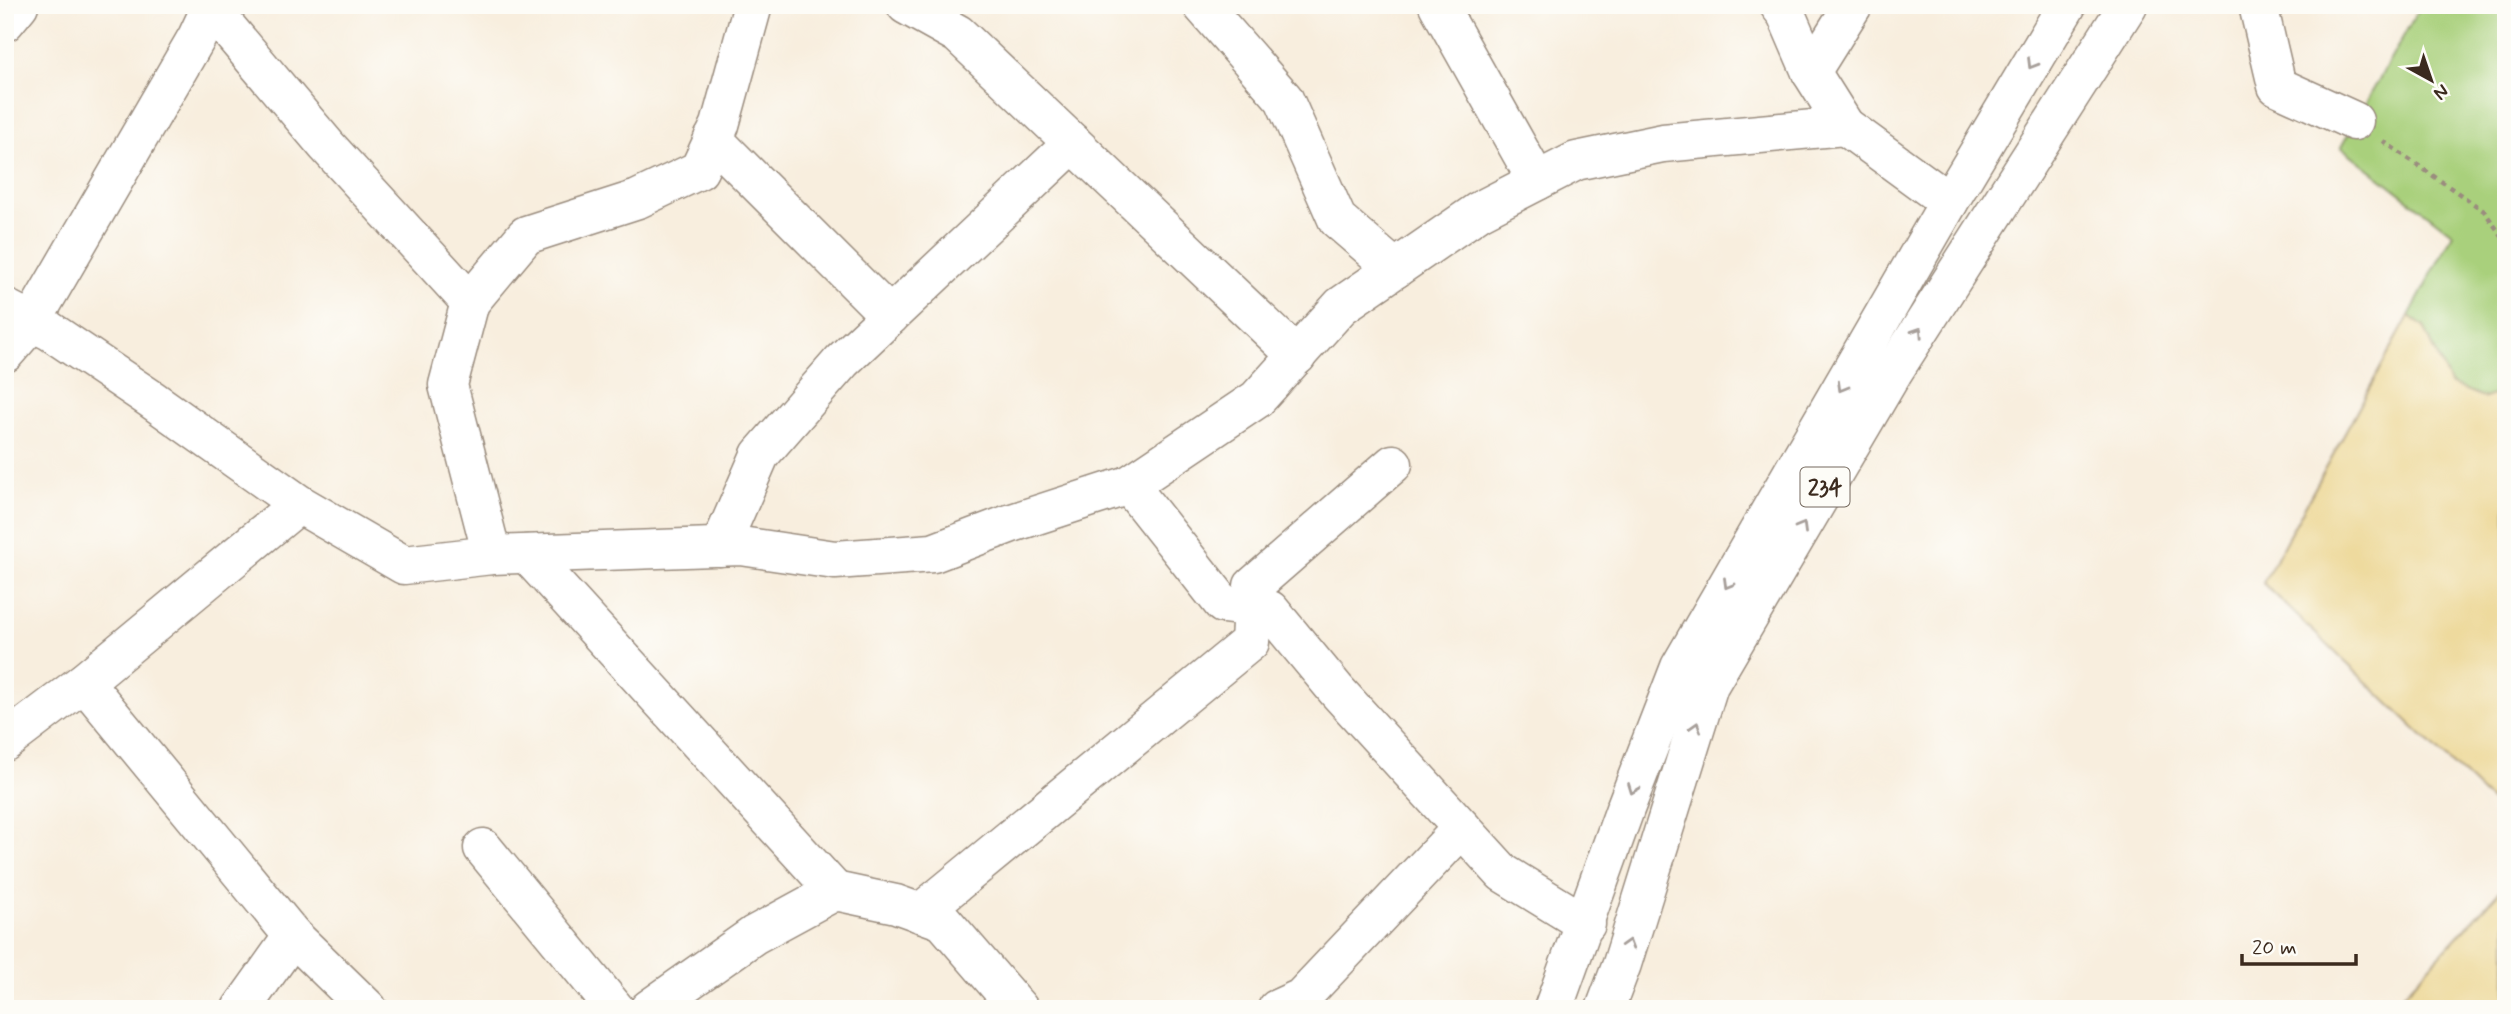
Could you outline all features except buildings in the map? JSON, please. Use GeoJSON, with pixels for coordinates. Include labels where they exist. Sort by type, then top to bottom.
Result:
{"type":"FeatureCollection","features":[{"type":"Feature","properties":{"kind":"street"},"geometry":{"type":"LineString","coordinates":[[5,22],[19,5]]}},
{"type":"Feature","properties":{"kind":"street"},"geometry":{"type":"LineString","coordinates":[[753,5],[720,125],[699,170],[638,198],[526,235],[470,302],[448,385],[509,554],[835,891],[897,904],[943,921],[1019,1009]]}},
{"type":"Feature","properties":{"kind":"street"},"geometry":{"type":"LineString","coordinates":[[906,5],[958,34],[1297,356]]}},
{"type":"Feature","properties":{"kind":"street"},"geometry":{"type":"LineString","coordinates":[[1202,5],[1284,99],[1338,219],[1395,269]]}},
{"type":"Feature","properties":{"kind":"street"},"geometry":{"type":"LineString","coordinates":[[1438,5],[1537,181]]}},
{"type":"Feature","properties":{"kind":"street"},"geometry":{"type":"LineString","coordinates":[[1779,5],[1786,14],[1811,72],[1845,126],[1949,202]]}},
{"type":"Feature","properties":{"kind":"street"},"geometry":{"type":"LineString","coordinates":[[1811,72],[1853,5]]}},
{"type":"Feature","properties":{"kind":"street","name":"234"},"geometry":{"type":"LineString","coordinates":[[1553,1009],[1586,925],[1625,809],[1680,667],[1949,202],[2067,5]]}},
{"type":"Feature","properties":{"kind":"street","name":"234"},"geometry":{"type":"LineString","coordinates":[[1605,1009],[1622,964],[1709,685],[1893,372],[2128,5]]}},
{"type":"Feature","properties":{"kind":"street"},"geometry":{"type":"LineString","coordinates":[[2258,5],[2277,86],[2354,121]]}},
{"type":"Feature","properties":{"kind":"street"},"geometry":{"type":"LineString","coordinates":[[5,353],[18,315],[197,37],[210,6],[327,146],[470,302]]}},
{"type":"Feature","properties":{"kind":"street"},"geometry":{"type":"LineString","coordinates":[[18,315],[50,331],[299,504],[404,565],[509,554],[741,546],[835,560],[933,553],[1009,524],[1129,485],[1257,399],[1341,306],[1479,211],[1576,161],[1663,144],[1845,126]]}},
{"type":"Feature","properties":{"kind":"street"},"geometry":{"type":"LineString","coordinates":[[713,139],[890,316]]}},
{"type":"Feature","properties":{"kind":"street"},"geometry":{"type":"LineString","coordinates":[[720,547],[760,455],[842,361],[1073,144]]}},
{"type":"Feature","properties":{"kind":"street"},"geometry":{"type":"LineString","coordinates":[[920,913],[1250,642],[1253,586],[1393,464]]}},
{"type":"Feature","properties":{"kind":"street"},"geometry":{"type":"LineString","coordinates":[[1129,485],[1223,604],[1270,610],[1337,691],[1503,873],[1586,925]]}},
{"type":"Feature","properties":{"kind":"street"},"geometry":{"type":"LineString","coordinates":[[5,742],[84,682],[299,504]]}},
{"type":"Feature","properties":{"kind":"street"},"geometry":{"type":"LineString","coordinates":[[84,682],[293,936],[368,1009]]}},
{"type":"Feature","properties":{"kind":"street"},"geometry":{"type":"LineString","coordinates":[[1277,1009],[1301,998],[1462,828]]}},
{"type":"Feature","properties":{"kind":"street"},"geometry":{"type":"LineString","coordinates":[[483,848],[615,1009]]}},
{"type":"Feature","properties":{"kind":"street"},"geometry":{"type":"LineString","coordinates":[[649,1009],[754,934],[835,891]]}},
{"type":"Feature","properties":{"kind":"street"},"geometry":{"type":"LineString","coordinates":[[241,1009],[293,936]]}},
{"type":"Feature","properties":{"kind":"path"},"geometry":{"type":"LineString","coordinates":[[2354,121],[2484,211],[2506,242]]}},
{"type":"Feature","properties":{"kind":"green space"},"geometry":{"type":"Polygon","coordinates":[[[2421,5],[2506,5],[2506,390],[2485,398],[2450,384],[2424,327],[2409,316],[2453,234],[2341,147],[2421,5]]]}},
{"type":"Feature","properties":{"kind":"sand"},"geometry":{"type":"Polygon","coordinates":[[[2409,316],[2424,327],[2450,384],[2485,398],[2506,390],[2506,816],[2263,583],[2409,316]]]}},
{"type":"Feature","properties":{"kind":"sand"},"geometry":{"type":"Polygon","coordinates":[[[2506,884],[2506,1009],[2390,1009],[2506,884]]]}}]}
